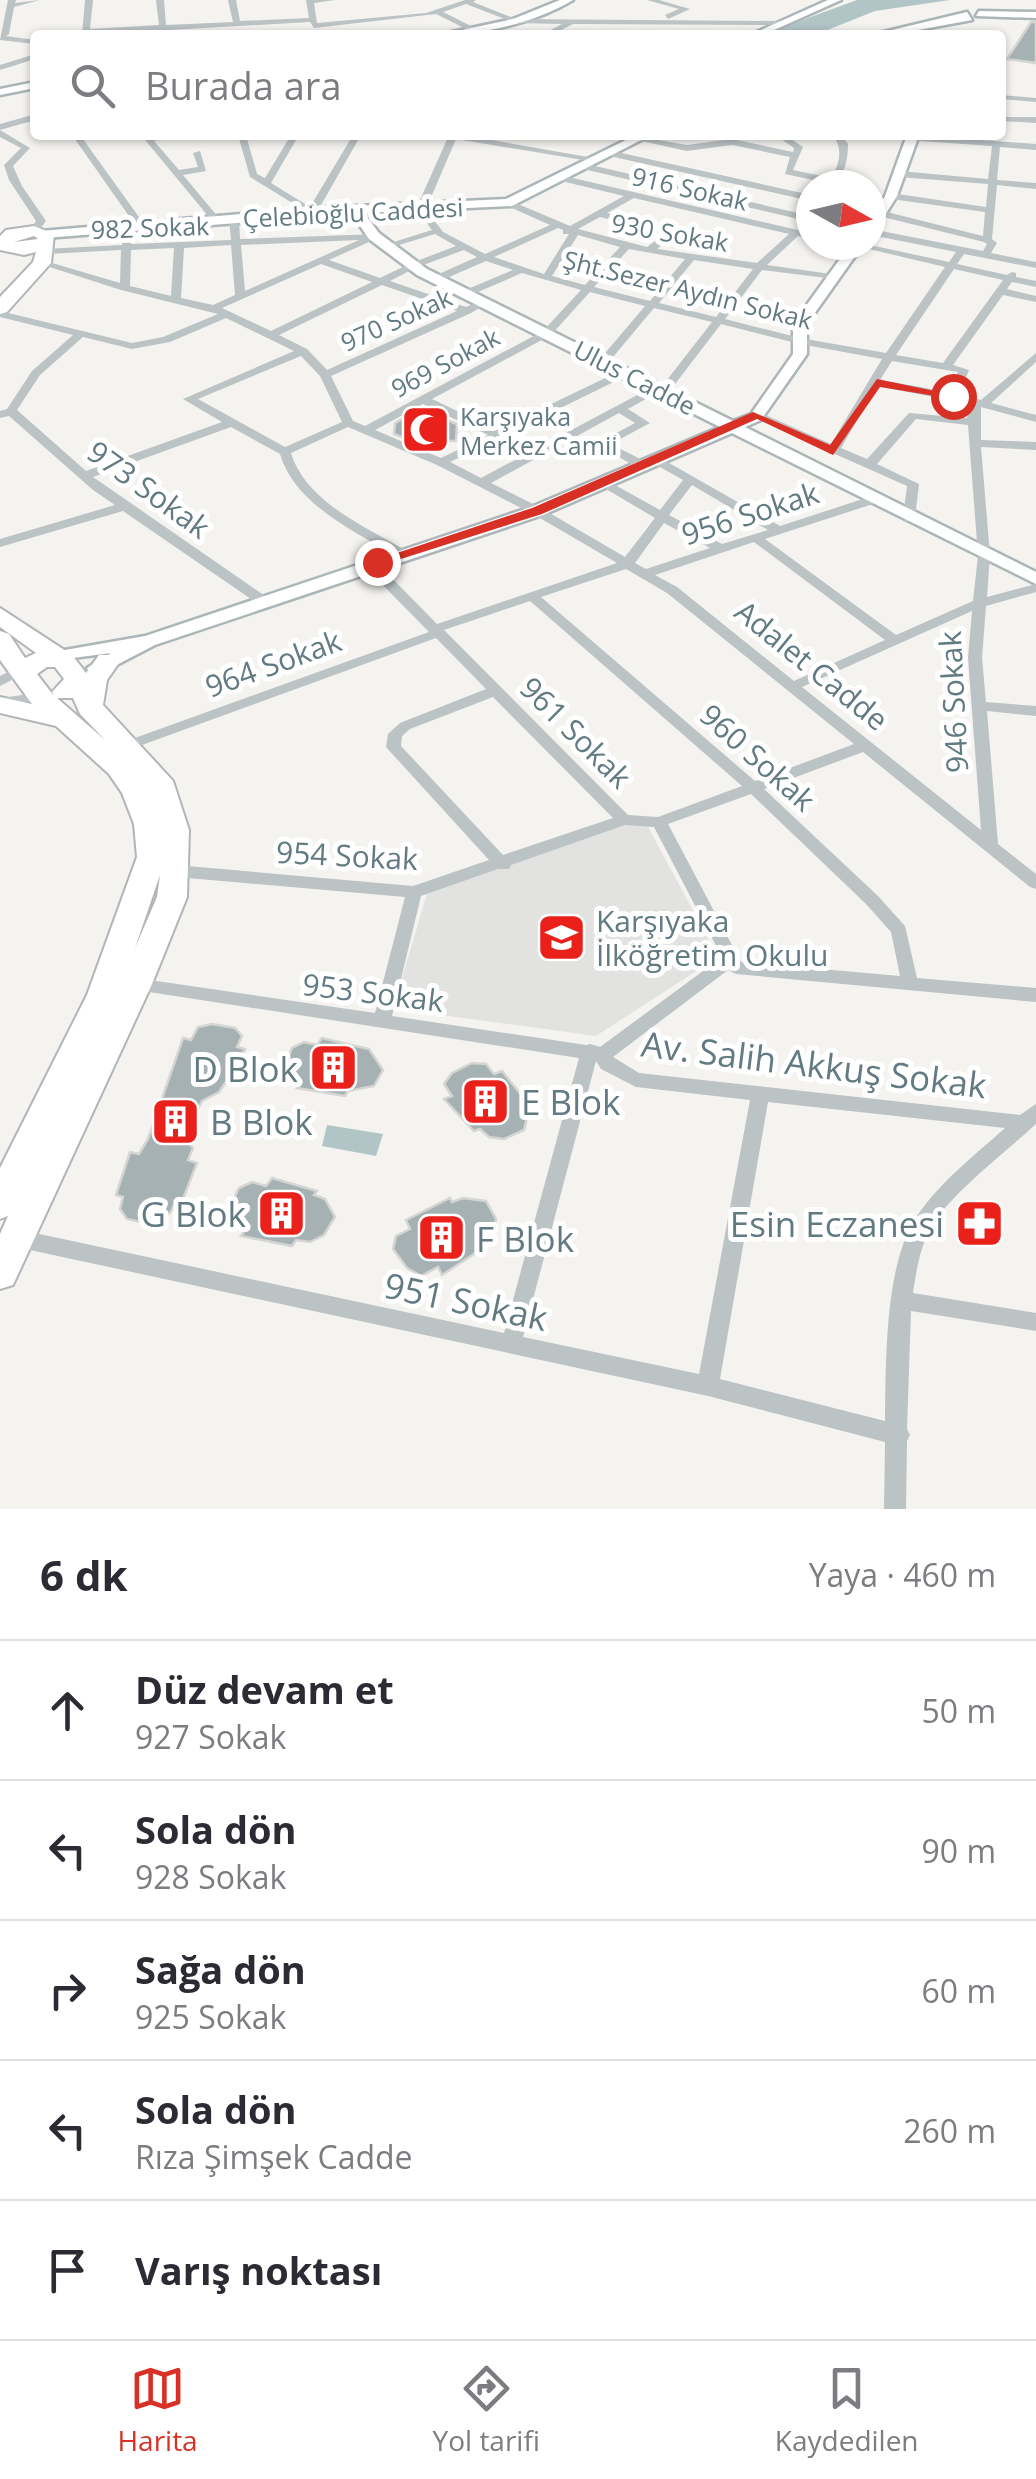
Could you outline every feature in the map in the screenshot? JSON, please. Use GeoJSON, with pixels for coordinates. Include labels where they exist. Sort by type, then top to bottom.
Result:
{"type":"FeatureCollection","features":[{"type":"Feature","properties":{"kind":"highway"},"geometry":{"type":"LineString","coordinates":[[2,244],[32,249],[40,242]]}},
{"type":"Feature","properties":{"kind":"highway"},"geometry":{"type":"LineString","coordinates":[[0,311],[40,242]]}},
{"type":"Feature","properties":{"kind":"highway"},"geometry":{"type":"LineString","coordinates":[[0,295],[16,273],[16,262],[2,244]]}},
{"type":"Feature","properties":{"kind":"highway"},"geometry":{"type":"LineString","coordinates":[[0,615],[136,792],[148,824],[152,857],[103,995],[0,1204]]}},
{"type":"Feature","properties":{"kind":"highway"},"geometry":{"type":"LineString","coordinates":[[0,704],[34,710],[46,673]]}},
{"type":"Feature","properties":{"kind":"highway"},"geometry":{"type":"LineString","coordinates":[[0,1273],[136,984],[172,897],[176,871],[170,804],[159,780],[46,673]]}},
{"type":"Feature","properties":{"kind":"street"},"geometry":{"type":"LineString","coordinates":[[30,41],[0,37],[11,3],[36,0]]}},
{"type":"Feature","properties":{"kind":"street"},"geometry":{"type":"LineString","coordinates":[[86,30],[89,0]]}},
{"type":"Feature","properties":{"kind":"street"},"geometry":{"type":"LineString","coordinates":[[160,0],[163,27]]}},
{"type":"Feature","properties":{"kind":"street"},"geometry":{"type":"LineString","coordinates":[[232,0],[237,24]]}},
{"type":"Feature","properties":{"kind":"street"},"geometry":{"type":"LineString","coordinates":[[315,30],[310,0],[331,0]]}},
{"type":"Feature","properties":{"kind":"street"},"geometry":{"type":"LineString","coordinates":[[470,30],[515,20],[568,0]]}},
{"type":"Feature","properties":{"kind":"street"},"geometry":{"type":"LineString","coordinates":[[651,0],[686,9],[663,20]]}},
{"type":"Feature","properties":{"kind":"street"},"geometry":{"type":"LineString","coordinates":[[765,30],[836,0]]}},
{"type":"Feature","properties":{"kind":"street"},"geometry":{"type":"LineString","coordinates":[[124,30],[437,12],[469,1],[515,20],[779,23]]}},
{"type":"Feature","properties":{"kind":"street"},"geometry":{"type":"LineString","coordinates":[[964,2],[974,20]]}},
{"type":"Feature","properties":{"kind":"street"},"geometry":{"type":"LineString","coordinates":[[437,12],[454,30]]}},
{"type":"Feature","properties":{"kind":"street"},"geometry":{"type":"LineString","coordinates":[[901,30],[941,22],[1036,15]]}},
{"type":"Feature","properties":{"kind":"street"},"geometry":{"type":"LineString","coordinates":[[555,30],[574,20]]}},
{"type":"Feature","properties":{"kind":"street"},"geometry":{"type":"LineString","coordinates":[[609,30],[626,20]]}},
{"type":"Feature","properties":{"kind":"street"},"geometry":{"type":"LineString","coordinates":[[669,30],[685,20]]}},
{"type":"Feature","properties":{"kind":"street"},"geometry":{"type":"LineString","coordinates":[[0,68],[30,58]]}},
{"type":"Feature","properties":{"kind":"street"},"geometry":{"type":"LineString","coordinates":[[0,92],[30,86]]}},
{"type":"Feature","properties":{"kind":"street"},"geometry":{"type":"LineString","coordinates":[[1006,97],[1036,100]]}},
{"type":"Feature","properties":{"kind":"street"},"geometry":{"type":"LineString","coordinates":[[1006,118],[1032,120]]}},
{"type":"Feature","properties":{"kind":"street"},"geometry":{"type":"LineString","coordinates":[[0,130],[30,119]]}},
{"type":"Feature","properties":{"kind":"street"},"geometry":{"type":"LineString","coordinates":[[0,130],[26,148],[8,165],[11,178],[30,198],[41,221],[40,242],[125,288],[220,311],[303,350],[326,375],[348,423],[285,452]]}},
{"type":"Feature","properties":{"kind":"street"},"geometry":{"type":"LineString","coordinates":[[79,140],[133,224],[125,288]]}},
{"type":"Feature","properties":{"kind":"street"},"geometry":{"type":"LineString","coordinates":[[149,140],[216,220]]}},
{"type":"Feature","properties":{"kind":"street"},"geometry":{"type":"LineString","coordinates":[[243,140],[253,176],[312,212],[354,140]]}},
{"type":"Feature","properties":{"kind":"street"},"geometry":{"type":"LineString","coordinates":[[266,184],[292,140]]}},
{"type":"Feature","properties":{"kind":"street"},"geometry":{"type":"LineString","coordinates":[[421,209],[451,140]]}},
{"type":"Feature","properties":{"kind":"street"},"geometry":{"type":"LineString","coordinates":[[483,140],[602,156],[796,195]]}},
{"type":"Feature","properties":{"kind":"street","name":"Çelebioğlu Caddesi"},"geometry":{"type":"LineString","coordinates":[[40,242],[133,224],[508,203],[634,140]]}},
{"type":"Feature","properties":{"kind":"street"},"geometry":{"type":"LineString","coordinates":[[653,140],[687,148],[732,142],[795,154]]}},
{"type":"Feature","properties":{"kind":"street"},"geometry":{"type":"LineString","coordinates":[[791,140],[799,147],[788,172],[796,174]]}},
{"type":"Feature","properties":{"kind":"street"},"geometry":{"type":"LineString","coordinates":[[838,170],[844,158],[840,140]]}},
{"type":"Feature","properties":{"kind":"street"},"geometry":{"type":"LineString","coordinates":[[886,201],[911,140]]}},
{"type":"Feature","properties":{"kind":"street"},"geometry":{"type":"LineString","coordinates":[[954,140],[1036,148]]}},
{"type":"Feature","properties":{"kind":"street"},"geometry":{"type":"LineString","coordinates":[[986,240],[996,144]]}},
{"type":"Feature","properties":{"kind":"street"},"geometry":{"type":"LineString","coordinates":[[176,173],[203,169],[198,153]]}},
{"type":"Feature","properties":{"kind":"street"},"geometry":{"type":"LineString","coordinates":[[582,166],[796,215]]}},
{"type":"Feature","properties":{"kind":"street"},"geometry":{"type":"LineString","coordinates":[[899,174],[1036,186]]}},
{"type":"Feature","properties":{"kind":"street","name":"916 Sokak"},"geometry":{"type":"LineString","coordinates":[[560,178],[796,231]]}},
{"type":"Feature","properties":{"kind":"street"},"geometry":{"type":"LineString","coordinates":[[546,278],[570,233],[632,195]]}},
{"type":"Feature","properties":{"kind":"street"},"geometry":{"type":"LineString","coordinates":[[891,196],[988,210]]}},
{"type":"Feature","properties":{"kind":"street","name":"930 Sokak"},"geometry":{"type":"LineString","coordinates":[[508,203],[570,233],[626,247],[831,277]]}},
{"type":"Feature","properties":{"kind":"street","name":"Şht.Sezer Aydın Sokak"},"geometry":{"type":"LineString","coordinates":[[421,209],[436,231],[464,247],[546,278],[650,307],[800,341],[964,370],[953,396]]}},
{"type":"Feature","properties":{"kind":"street","name":"Ulus Cadde"},"geometry":{"type":"LineString","coordinates":[[356,211],[380,241],[436,279],[662,388],[872,500],[1036,579]]}},
{"type":"Feature","properties":{"kind":"street"},"geometry":{"type":"LineString","coordinates":[[600,214],[673,232],[649,250]]}},
{"type":"Feature","properties":{"kind":"street"},"geometry":{"type":"LineString","coordinates":[[886,215],[986,240],[992,243],[986,256]]}},
{"type":"Feature","properties":{"kind":"street"},"geometry":{"type":"LineString","coordinates":[[234,218],[240,296]]}},
{"type":"Feature","properties":{"kind":"street"},"geometry":{"type":"LineString","coordinates":[[436,279],[554,227]]}},
{"type":"Feature","properties":{"kind":"street"},"geometry":{"type":"LineString","coordinates":[[0,311],[79,334],[149,346],[220,311],[240,296],[319,260],[380,241],[436,231]]}},
{"type":"Feature","properties":{"kind":"street"},"geometry":{"type":"LineString","coordinates":[[886,234],[1036,264]]}},
{"type":"Feature","properties":{"kind":"street"},"geometry":{"type":"LineString","coordinates":[[481,483],[662,388],[760,266],[796,240]]}},
{"type":"Feature","properties":{"kind":"street","name":"982 Sokak"},"geometry":{"type":"LineString","coordinates":[[40,242],[128,250],[380,241]]}},
{"type":"Feature","properties":{"kind":"street"},"geometry":{"type":"LineString","coordinates":[[176,300],[179,247]]}},
{"type":"Feature","properties":{"kind":"street"},"geometry":{"type":"LineString","coordinates":[[272,336],[412,266],[464,247]]}},
{"type":"Feature","properties":{"kind":"street","name":"969 Sokak"},"geometry":{"type":"LineString","coordinates":[[364,431],[548,333],[626,247]]}},
{"type":"Feature","properties":{"kind":"street"},"geometry":{"type":"LineString","coordinates":[[886,251],[1012,275],[1036,284]]}},
{"type":"Feature","properties":{"kind":"street"},"geometry":{"type":"LineString","coordinates":[[833,451],[877,383],[888,358],[961,251]]}},
{"type":"Feature","properties":{"kind":"street"},"geometry":{"type":"LineString","coordinates":[[604,361],[692,257]]}},
{"type":"Feature","properties":{"kind":"street"},"geometry":{"type":"LineString","coordinates":[[319,260],[467,311]]}},
{"type":"Feature","properties":{"kind":"street"},"geometry":{"type":"LineString","coordinates":[[0,704],[46,673],[537,511],[758,414],[793,367],[800,324],[845,260]]}},
{"type":"Feature","properties":{"kind":"street"},"geometry":{"type":"LineString","coordinates":[[467,293],[521,270]]}},
{"type":"Feature","properties":{"kind":"street"},"geometry":{"type":"LineString","coordinates":[[946,367],[1012,275]]}},
{"type":"Feature","properties":{"kind":"street"},"geometry":{"type":"LineString","coordinates":[[1000,291],[1036,299]]}},
{"type":"Feature","properties":{"kind":"street","name":"970 Sokak"},"geometry":{"type":"LineString","coordinates":[[326,375],[486,302]]}},
{"type":"Feature","properties":{"kind":"street"},"geometry":{"type":"LineString","coordinates":[[6,413],[36,373],[79,334]]}},
{"type":"Feature","properties":{"kind":"street"},"geometry":{"type":"LineString","coordinates":[[285,452],[189,398],[303,350]]}},
{"type":"Feature","properties":{"kind":"street"},"geometry":{"type":"LineString","coordinates":[[981,402],[1033,362]]}},
{"type":"Feature","properties":{"kind":"street"},"geometry":{"type":"LineString","coordinates":[[442,462],[626,372]]}},
{"type":"Feature","properties":{"kind":"street"},"geometry":{"type":"LineString","coordinates":[[877,383],[981,402],[1036,419]]}},
{"type":"Feature","properties":{"kind":"street"},"geometry":{"type":"LineString","coordinates":[[422,399],[498,435]]}},
{"type":"Feature","properties":{"kind":"street"},"geometry":{"type":"LineString","coordinates":[[1020,412],[1036,400]]}},
{"type":"Feature","properties":{"kind":"street","name":"946 Sokak"},"geometry":{"type":"LineString","coordinates":[[981,402],[974,422],[984,555],[976,604],[978,706],[990,846]]}},
{"type":"Feature","properties":{"kind":"street"},"geometry":{"type":"LineString","coordinates":[[620,409],[644,423],[602,444],[690,479],[778,530]]}},
{"type":"Feature","properties":{"kind":"street","name":"973 Sokak"},"geometry":{"type":"LineString","coordinates":[[6,413],[125,506],[263,601]]}},
{"type":"Feature","properties":{"kind":"street"},"geometry":{"type":"LineString","coordinates":[[758,414],[913,484],[909,518]]}},
{"type":"Feature","properties":{"kind":"street"},"geometry":{"type":"LineString","coordinates":[[868,466],[912,414],[974,422]]}},
{"type":"Feature","properties":{"kind":"street","name":"Adalet Cadde"},"geometry":{"type":"LineString","coordinates":[[348,423],[442,462],[537,511],[672,590],[1034,881]]}},
{"type":"Feature","properties":{"kind":"street"},"geometry":{"type":"LineString","coordinates":[[85,476],[230,424]]}},
{"type":"Feature","properties":{"kind":"street"},"geometry":{"type":"LineString","coordinates":[[978,443],[1036,446]]}},
{"type":"Feature","properties":{"kind":"street"},"geometry":{"type":"LineString","coordinates":[[285,452],[288,468],[298,482],[402,554]]}},
{"type":"Feature","properties":{"kind":"street"},"geometry":{"type":"LineString","coordinates":[[627,564],[690,479]]}},
{"type":"Feature","properties":{"kind":"street"},"geometry":{"type":"LineString","coordinates":[[602,483],[721,549]]}},
{"type":"Feature","properties":{"kind":"street","name":"956 Sokak"},"geometry":{"type":"LineString","coordinates":[[644,574],[872,500]]}},
{"type":"Feature","properties":{"kind":"street"},"geometry":{"type":"LineString","coordinates":[[0,543],[125,506]]}},
{"type":"Feature","properties":{"kind":"street"},"geometry":{"type":"LineString","coordinates":[[756,538],[894,640]]}},
{"type":"Feature","properties":{"kind":"street","name":"961 Sokak"},"geometry":{"type":"LineString","coordinates":[[370,564],[624,820],[658,822]]}},
{"type":"Feature","properties":{"kind":"street","name":"964 Sokak"},"geometry":{"type":"LineString","coordinates":[[126,746],[627,564]]}},
{"type":"Feature","properties":{"kind":"street"},"geometry":{"type":"LineString","coordinates":[[791,687],[976,604],[1036,588]]}},
{"type":"Feature","properties":{"kind":"street","name":"960 Sokak"},"geometry":{"type":"LineString","coordinates":[[532,596],[755,789],[899,930],[910,984]]}},
{"type":"Feature","properties":{"kind":"street"},"geometry":{"type":"LineString","coordinates":[[496,690],[406,726],[393,737],[392,747],[504,864]]}},
{"type":"Feature","properties":{"kind":"street"},"geometry":{"type":"LineString","coordinates":[[978,706],[1036,711]]}},
{"type":"Feature","properties":{"kind":"street"},"geometry":{"type":"LineString","coordinates":[[864,746],[658,822],[736,968],[1036,995]]}},
{"type":"Feature","properties":{"kind":"street","name":"954 Sokak"},"geometry":{"type":"LineString","coordinates":[[176,871],[414,892],[624,820]]}},
{"type":"Feature","properties":{"kind":"street"},"geometry":{"type":"LineString","coordinates":[[382,1019],[414,892]]}},
{"type":"Feature","properties":{"kind":"street"},"geometry":{"type":"LineString","coordinates":[[511,1344],[597,1053],[731,959]]}},
{"type":"Feature","properties":{"kind":"street","name":"953 Sokak"},"geometry":{"type":"LineString","coordinates":[[136,984],[597,1053]]}},
{"type":"Feature","properties":{"kind":"street","name":"Av. Salih Akkuş Sokak"},"geometry":{"type":"LineString","coordinates":[[597,1053],[607,1064],[636,1080],[760,1096],[1030,1117]]}},
{"type":"Feature","properties":{"kind":"street"},"geometry":{"type":"LineString","coordinates":[[708,1386],[760,1096]]}},
{"type":"Feature","properties":{"kind":"street"},"geometry":{"type":"LineString","coordinates":[[895,1509],[902,1300],[910,1255],[922,1224],[1030,1117]]}},
{"type":"Feature","properties":{"kind":"street","name":"951 Sokak"},"geometry":{"type":"LineString","coordinates":[[16,1238],[708,1386],[899,1435]]}},
{"type":"Feature","properties":{"kind":"street"},"geometry":{"type":"LineString","coordinates":[[902,1300],[1036,1322]]}},
{"type":"Feature","properties":{"kind":"shaded area"},"geometry":{"type":"Polygon","coordinates":[[[857,0],[950,0],[875,11],[828,30],[775,30],[857,0]]]}},
{"type":"Feature","properties":{"kind":"shaded area","name":"Karşıyaka İlköğretim Okulu"},"geometry":{"type":"Polygon","coordinates":[[[629,822],[647,825],[718,957],[596,1036],[404,1010],[396,998],[427,894],[629,822]]]}},
{"type":"Feature","properties":{"kind":"shaded area"},"geometry":{"type":"Polygon","coordinates":[[[327,1125],[383,1134],[376,1156],[322,1146],[327,1125]]]}},
{"type":"Feature","properties":{"kind":"building"},"geometry":{"type":"Polygon","coordinates":[[[1031,22],[1036,22],[1036,63],[1007,59],[1031,22]]]}},
{"type":"Feature","properties":{"kind":"building","name":"Karşıyaka Merkez Camii"},"geometry":{"type":"Polygon","coordinates":[[[402,419],[447,420],[457,424],[456,441],[409,440],[394,434],[395,423],[402,419]]]}},
{"type":"Feature","properties":{"kind":"building"},"geometry":{"type":"Polygon","coordinates":[[[212,1024],[235,1028],[242,1036],[237,1047],[245,1049],[229,1085],[225,1083],[198,1109],[187,1141],[193,1148],[188,1160],[197,1163],[181,1204],[176,1202],[170,1213],[149,1224],[127,1219],[120,1209],[123,1197],[116,1195],[130,1152],[139,1154],[148,1139],[183,1038],[191,1040],[198,1027],[212,1024]]]}},
{"type":"Feature","properties":{"kind":"building","name":"D Blok"},"geometry":{"type":"Polygon","coordinates":[[[322,1038],[369,1049],[383,1070],[374,1086],[348,1091],[345,1096],[297,1088],[301,1082],[285,1078],[284,1066],[292,1048],[304,1042],[317,1045],[322,1038]]]}},
{"type":"Feature","properties":{"kind":"building","name":"E Blok"},"geometry":{"type":"Polygon","coordinates":[[[472,1063],[486,1064],[494,1074],[502,1071],[527,1102],[522,1104],[528,1113],[524,1130],[504,1139],[489,1137],[480,1129],[474,1131],[444,1099],[452,1096],[444,1084],[452,1073],[472,1063]]]}},
{"type":"Feature","properties":{"kind":"building","name":"G Blok"},"geometry":{"type":"Polygon","coordinates":[[[272,1178],[317,1191],[314,1195],[325,1199],[335,1217],[324,1235],[310,1242],[296,1240],[292,1246],[241,1236],[246,1229],[229,1223],[228,1210],[239,1188],[252,1182],[266,1186],[272,1178]]]}},
{"type":"Feature","properties":{"kind":"building","name":"F Blok"},"geometry":{"type":"Polygon","coordinates":[[[450,1198],[452,1202],[463,1198],[486,1201],[496,1219],[493,1232],[483,1240],[486,1246],[442,1275],[438,1267],[421,1276],[407,1268],[393,1249],[396,1236],[410,1229],[406,1220],[450,1198]]]}},
{"type":"Feature","properties":{"kind":"place","name":"Karşıyaka Merkez Camii"},"geometry":{"type":"Point","coordinates":[425,430]}},
{"type":"Feature","properties":{"kind":"place","name":"Karşıyaka İlköğretim Okulu"},"geometry":{"type":"Point","coordinates":[561,937]}},
{"type":"Feature","properties":{"kind":"place","name":"D Blok"},"geometry":{"type":"Point","coordinates":[333,1068]}},
{"type":"Feature","properties":{"kind":"place","name":"E Blok"},"geometry":{"type":"Point","coordinates":[486,1101]}},
{"type":"Feature","properties":{"kind":"place","name":"B Blok"},"geometry":{"type":"Point","coordinates":[175,1121]}},
{"type":"Feature","properties":{"kind":"place","name":"G Blok"},"geometry":{"type":"Point","coordinates":[281,1213]}},
{"type":"Feature","properties":{"kind":"place","name":"Esin Eczanesi"},"geometry":{"type":"Point","coordinates":[979,1223]}},
{"type":"Feature","properties":{"kind":"place","name":"F Blok"},"geometry":{"type":"Point","coordinates":[441,1238]}},
{"type":"Feature","properties":{"kind":"route"},"geometry":{"type":"LineString","coordinates":[[377,562],[537,511],[758,414],[833,451],[877,383],[953,396]]}}]}
